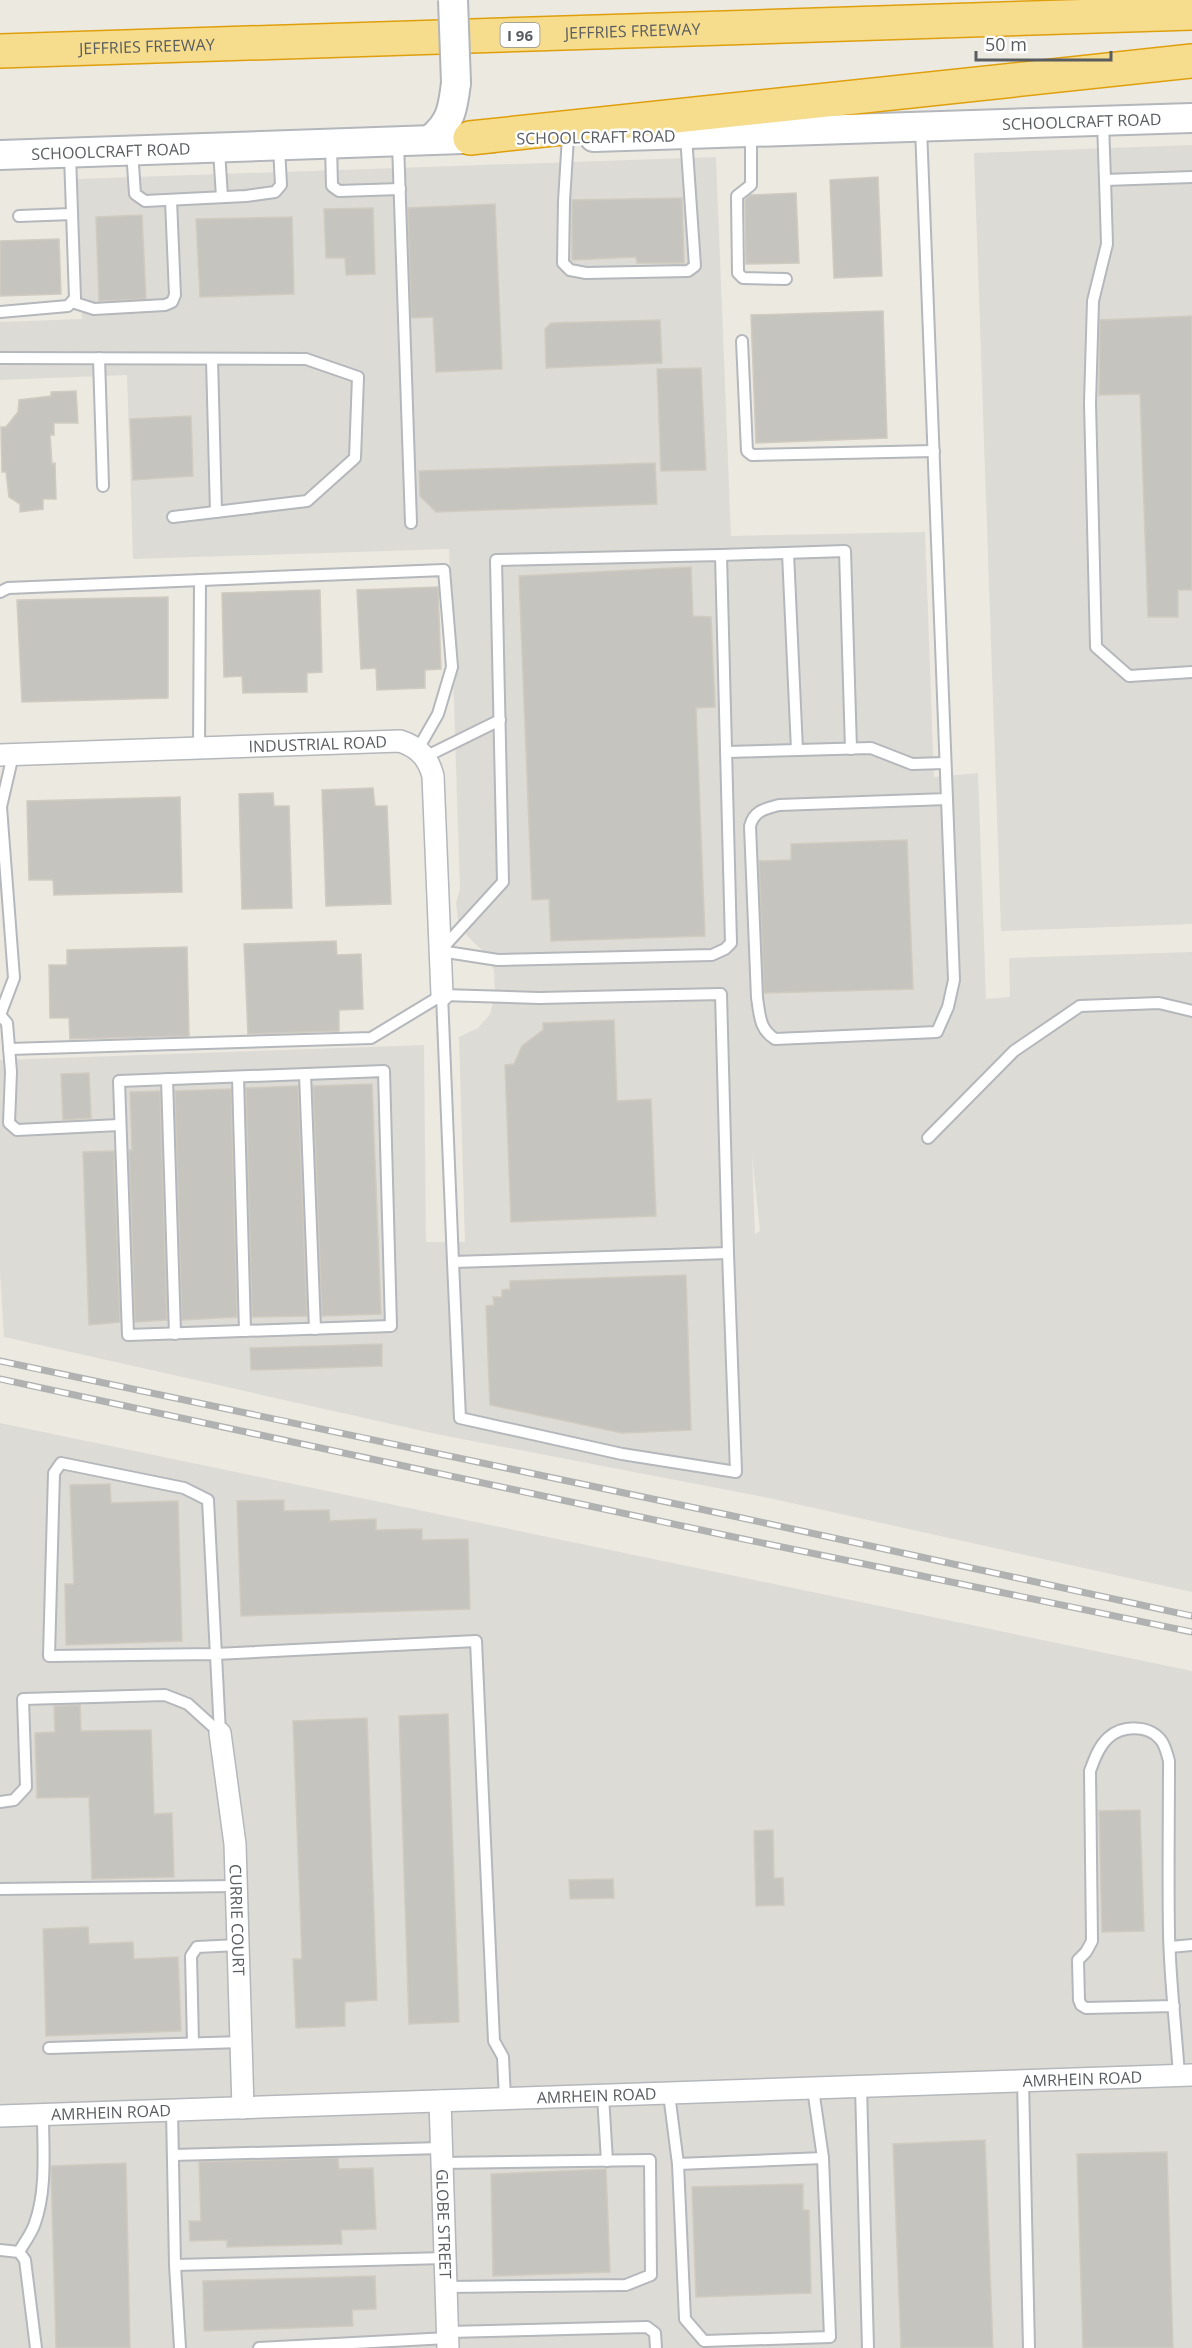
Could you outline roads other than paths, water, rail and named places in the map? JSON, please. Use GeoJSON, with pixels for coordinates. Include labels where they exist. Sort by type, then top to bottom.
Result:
{"type":"FeatureCollection","features":[{"type":"Feature","properties":{"kind":"highway","name":"JEFFRIES FREEWAY"},"geometry":{"type":"LineString","coordinates":[[0,51],[1192,13]]}},
{"type":"Feature","properties":{"kind":"highway"},"geometry":{"type":"LineString","coordinates":[[470,138],[1192,61]]}},
{"type":"Feature","properties":{"kind":"main road"},"geometry":{"type":"LineString","coordinates":[[430,139],[443,129],[453,105],[456,83],[453,0]]}},
{"type":"Feature","properties":{"kind":"main road","name":"SCHOOLCRAFT ROAD"},"geometry":{"type":"LineString","coordinates":[[0,155],[331,142],[686,136],[1192,118]]}},
{"type":"Feature","properties":{"kind":"street","name":"INDUSTRIAL ROAD"},"geometry":{"type":"LineString","coordinates":[[6,755],[400,741],[422,753]]}},
{"type":"Feature","properties":{"kind":"street"},"geometry":{"type":"LineString","coordinates":[[422,753],[433,776],[442,995]]}},
{"type":"Feature","properties":{"kind":"street","name":"CURRIE COURT"},"geometry":{"type":"LineString","coordinates":[[220,1733],[235,1844],[243,2108]]}},
{"type":"Feature","properties":{"kind":"street","name":"AMRHEIN ROAD"},"geometry":{"type":"LineString","coordinates":[[0,2116],[1185,2075]]}},
{"type":"Feature","properties":{"kind":"street","name":"GLOBE STREET"},"geometry":{"type":"LineString","coordinates":[[440,2101],[448,2339]]}},
{"type":"Feature","properties":{"kind":"lane"},"geometry":{"type":"LineString","coordinates":[[1103,122],[1107,244],[1093,301],[1090,403],[1096,647],[1129,676],[1192,672]]}},
{"type":"Feature","properties":{"kind":"lane"},"geometry":{"type":"LineString","coordinates":[[921,128],[945,763],[947,799],[954,980],[948,1007],[937,1032],[775,1039],[766,1033],[761,1021],[757,998],[750,826],[753,817],[764,809],[779,805],[947,799]]}},
{"type":"Feature","properties":{"kind":"lane"},"geometry":{"type":"LineString","coordinates":[[751,134],[751,185],[737,196],[738,273],[742,278],[786,279]]}},
{"type":"Feature","properties":{"kind":"lane"},"geometry":{"type":"LineString","coordinates":[[568,137],[563,263],[570,270],[586,273],[688,271],[695,266],[686,136]]}},
{"type":"Feature","properties":{"kind":"lane"},"geometry":{"type":"LineString","coordinates":[[398,140],[411,523]]}},
{"type":"Feature","properties":{"kind":"lane"},"geometry":{"type":"LineString","coordinates":[[331,142],[332,186],[339,191],[400,189]]}},
{"type":"Feature","properties":{"kind":"lane"},"geometry":{"type":"LineString","coordinates":[[132,150],[135,194],[145,201],[275,192],[281,185],[279,145]]}},
{"type":"Feature","properties":{"kind":"lane"},"geometry":{"type":"LineString","coordinates":[[219,147],[222,197]]}},
{"type":"Feature","properties":{"kind":"lane"},"geometry":{"type":"LineString","coordinates":[[0,312],[68,306],[75,298],[70,152]]}},
{"type":"Feature","properties":{"kind":"lane"},"geometry":{"type":"LineString","coordinates":[[1105,180],[1192,177]]}},
{"type":"Feature","properties":{"kind":"lane"},"geometry":{"type":"LineString","coordinates":[[72,302],[94,309],[165,305],[172,302],[175,295],[171,200]]}},
{"type":"Feature","properties":{"kind":"lane"},"geometry":{"type":"LineString","coordinates":[[19,216],[72,214]]}},
{"type":"Feature","properties":{"kind":"lane"},"geometry":{"type":"LineString","coordinates":[[742,341],[747,451],[752,455],[934,451]]}},
{"type":"Feature","properties":{"kind":"lane"},"geometry":{"type":"LineString","coordinates":[[0,358],[306,359],[358,377],[355,458],[307,501],[173,517]]}},
{"type":"Feature","properties":{"kind":"lane"},"geometry":{"type":"LineString","coordinates":[[99,358],[103,486]]}},
{"type":"Feature","properties":{"kind":"lane"},"geometry":{"type":"LineString","coordinates":[[212,359],[216,512]]}},
{"type":"Feature","properties":{"kind":"lane"},"geometry":{"type":"LineString","coordinates":[[440,951],[503,882],[496,560],[845,551],[851,749]]}},
{"type":"Feature","properties":{"kind":"lane"},"geometry":{"type":"LineString","coordinates":[[788,553],[796,750]]}},
{"type":"Feature","properties":{"kind":"lane"},"geometry":{"type":"LineString","coordinates":[[440,951],[498,960],[712,955],[726,950],[731,943],[721,555]]}},
{"type":"Feature","properties":{"kind":"lane"},"geometry":{"type":"LineString","coordinates":[[0,592],[8,588],[444,570],[452,667],[438,714],[422,753]]}},
{"type":"Feature","properties":{"kind":"lane"},"geometry":{"type":"LineString","coordinates":[[199,748],[200,580]]}},
{"type":"Feature","properties":{"kind":"lane"},"geometry":{"type":"LineString","coordinates":[[422,753],[500,720]]}},
{"type":"Feature","properties":{"kind":"lane"},"geometry":{"type":"LineString","coordinates":[[726,752],[871,748],[912,764],[945,763]]}},
{"type":"Feature","properties":{"kind":"lane"},"geometry":{"type":"LineString","coordinates":[[6,755],[1,807],[14,978],[0,1015],[7,1023],[11,1072],[9,1123],[17,1130],[119,1125]]}},
{"type":"Feature","properties":{"kind":"lane"},"geometry":{"type":"LineString","coordinates":[[9,1049],[370,1038],[442,995],[539,998],[721,994],[736,1472],[622,1454],[460,1418],[442,995]]}},
{"type":"Feature","properties":{"kind":"lane"},"geometry":{"type":"LineString","coordinates":[[928,1138],[1014,1051],[1080,1006],[1159,1003],[1192,1011]]}},
{"type":"Feature","properties":{"kind":"lane"},"geometry":{"type":"LineString","coordinates":[[384,1071],[391,1326],[128,1335],[119,1082],[167,1079],[384,1071]]}},
{"type":"Feature","properties":{"kind":"lane"},"geometry":{"type":"LineString","coordinates":[[305,1074],[315,1329]]}},
{"type":"Feature","properties":{"kind":"lane"},"geometry":{"type":"LineString","coordinates":[[238,1077],[245,1331]]}},
{"type":"Feature","properties":{"kind":"lane"},"geometry":{"type":"LineString","coordinates":[[167,1079],[176,1334]]}},
{"type":"Feature","properties":{"kind":"lane"},"geometry":{"type":"LineString","coordinates":[[453,1262],[728,1253]]}},
{"type":"Feature","properties":{"kind":"lane"},"geometry":{"type":"LineString","coordinates":[[220,1733],[216,1654],[208,1500],[184,1488],[61,1463],[54,1473],[49,1656],[216,1654],[476,1641],[494,2041],[503,2057],[505,2099]]}},
{"type":"Feature","properties":{"kind":"lane"},"geometry":{"type":"LineString","coordinates":[[0,1802],[14,1800],[26,1786],[23,1699],[165,1695],[188,1704],[220,1733]]}},
{"type":"Feature","properties":{"kind":"lane"},"geometry":{"type":"LineString","coordinates":[[1174,2006],[1086,2008],[1079,2000],[1078,1960],[1092,1941],[1090,1771],[1096,1756],[1108,1738],[1126,1727],[1151,1731],[1162,1740],[1169,1761],[1170,1947],[1174,2006],[1185,2075]]}},
{"type":"Feature","properties":{"kind":"lane"},"geometry":{"type":"LineString","coordinates":[[0,1889],[236,1886]]}},
{"type":"Feature","properties":{"kind":"lane"},"geometry":{"type":"LineString","coordinates":[[193,2043],[191,1956],[197,1947],[238,1945]]}},
{"type":"Feature","properties":{"kind":"lane"},"geometry":{"type":"LineString","coordinates":[[1170,1947],[1192,1945]]}},
{"type":"Feature","properties":{"kind":"lane"},"geometry":{"type":"LineString","coordinates":[[50,2048],[241,2042]]}},
{"type":"Feature","properties":{"kind":"lane"},"geometry":{"type":"LineString","coordinates":[[1023,2081],[1029,2348]]}},
{"type":"Feature","properties":{"kind":"lane"},"geometry":{"type":"LineString","coordinates":[[861,2087],[868,2348]]}},
{"type":"Feature","properties":{"kind":"lane"},"geometry":{"type":"LineString","coordinates":[[669,2094],[678,2164],[684,2319],[704,2342],[830,2337],[823,2158],[813,2089]]}},
{"type":"Feature","properties":{"kind":"lane"},"geometry":{"type":"LineString","coordinates":[[603,2096],[608,2161]]}},
{"type":"Feature","properties":{"kind":"lane"},"geometry":{"type":"LineString","coordinates":[[172,2110],[175,2265],[180,2348]]}},
{"type":"Feature","properties":{"kind":"lane"},"geometry":{"type":"LineString","coordinates":[[19,2252],[35,2224],[40,2201],[44,2167],[43,2115]]}},
{"type":"Feature","properties":{"kind":"lane"},"geometry":{"type":"LineString","coordinates":[[172,2155],[442,2156],[608,2161],[650,2160],[651,2275],[626,2285],[446,2287]]}},
{"type":"Feature","properties":{"kind":"lane"},"geometry":{"type":"LineString","coordinates":[[678,2164],[823,2158]]}},
{"type":"Feature","properties":{"kind":"lane"},"geometry":{"type":"LineString","coordinates":[[0,2250],[19,2252],[25,2260],[36,2348]]}},
{"type":"Feature","properties":{"kind":"lane"},"geometry":{"type":"LineString","coordinates":[[175,2265],[445,2258]]}},
{"type":"Feature","properties":{"kind":"lane"},"geometry":{"type":"LineString","coordinates":[[259,2348],[647,2327],[655,2333],[656,2348]]}},
{"type":"Feature","properties":{"kind":"railway"},"geometry":{"type":"LineString","coordinates":[[0,1361],[1192,1616]]}},
{"type":"Feature","properties":{"kind":"railway"},"geometry":{"type":"LineString","coordinates":[[0,1379],[729,1536],[1192,1632]]}}]}
